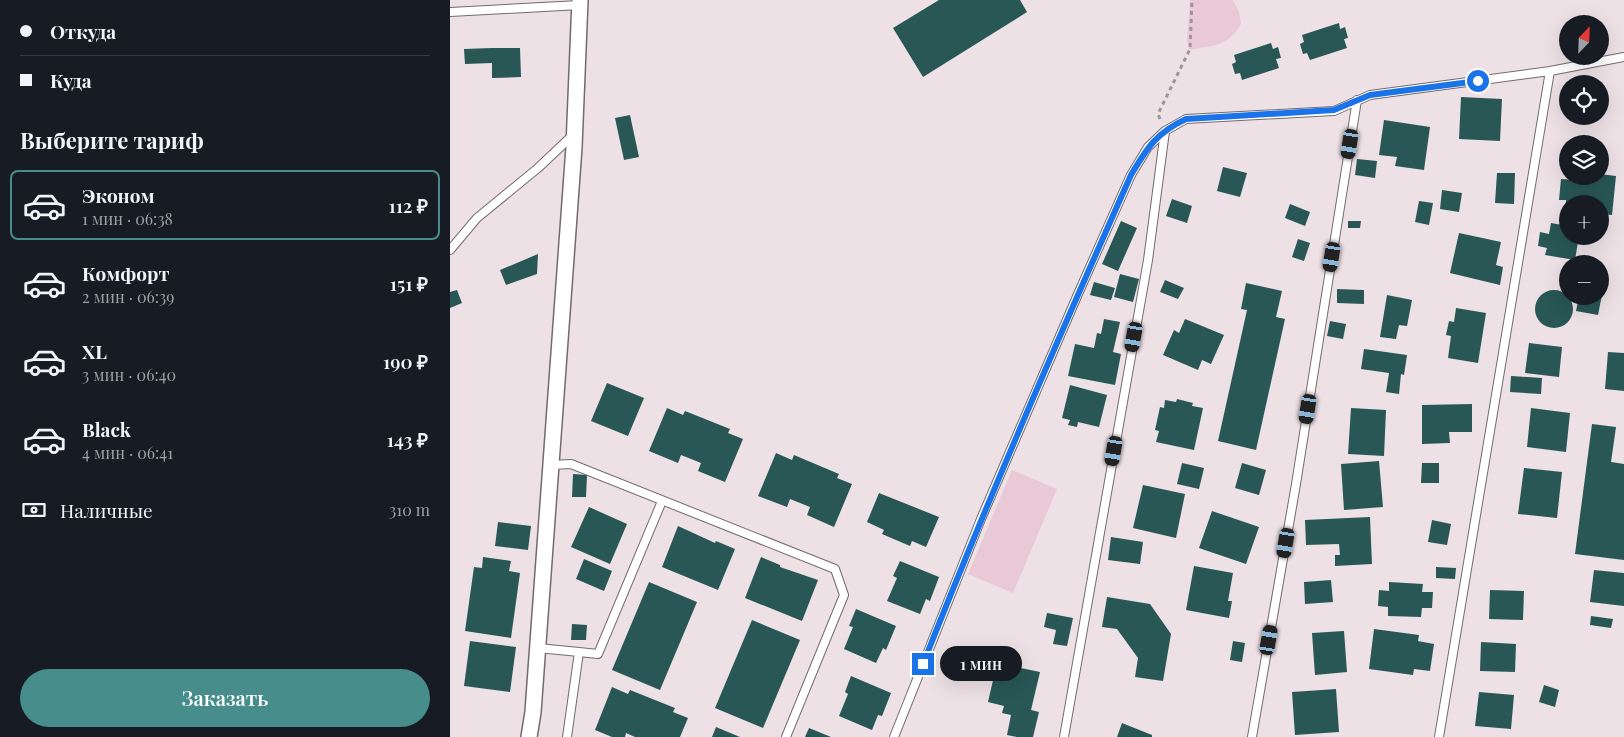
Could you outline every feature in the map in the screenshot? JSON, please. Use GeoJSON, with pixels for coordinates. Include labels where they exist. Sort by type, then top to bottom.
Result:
{"type":"FeatureCollection","features":[{"type":"Feature","properties":{"kind":"street"},"geometry":{"type":"LineString","coordinates":[[529,737],[538,648],[574,134],[580,2]]}},
{"type":"Feature","properties":{"kind":"lane"},"geometry":{"type":"LineString","coordinates":[[450,12],[580,2]]}},
{"type":"Feature","properties":{"kind":"lane"},"geometry":{"type":"LineString","coordinates":[[894,737],[981,519],[1085,277],[1131,175],[1148,147],[1164,131],[1186,119],[1334,110],[1370,95],[1550,72],[1624,57]]}},
{"type":"Feature","properties":{"kind":"lane"},"geometry":{"type":"LineString","coordinates":[[1439,737],[1550,72]]}},
{"type":"Feature","properties":{"kind":"lane"},"geometry":{"type":"LineString","coordinates":[[1252,737],[1296,484],[1357,100]]}},
{"type":"Feature","properties":{"kind":"lane"},"geometry":{"type":"LineString","coordinates":[[1064,737],[1148,260],[1164,131]]}},
{"type":"Feature","properties":{"kind":"lane"},"geometry":{"type":"LineString","coordinates":[[450,250],[477,218],[538,168],[574,134]]}},
{"type":"Feature","properties":{"kind":"lane"},"geometry":{"type":"LineString","coordinates":[[551,465],[571,464],[662,502],[835,569],[844,596],[786,737]]}},
{"type":"Feature","properties":{"kind":"lane"},"geometry":{"type":"LineString","coordinates":[[538,648],[598,654],[662,502]]}},
{"type":"Feature","properties":{"kind":"lane"},"geometry":{"type":"LineString","coordinates":[[567,737],[579,652]]}},
{"type":"Feature","properties":{"kind":"path"},"geometry":{"type":"LineString","coordinates":[[1164,131],[1158,114],[1190,49],[1192,0]]}},
{"type":"Feature","properties":{"kind":"shaded area"},"geometry":{"type":"Polygon","coordinates":[[[1190,0],[1233,0],[1239,12],[1241,24],[1231,37],[1219,44],[1189,50],[1187,40],[1190,0]]]}},
{"type":"Feature","properties":{"kind":"shaded area"},"geometry":{"type":"Polygon","coordinates":[[[1012,470],[1057,489],[1013,593],[968,574],[1012,470]]]}},
{"type":"Feature","properties":{"kind":"building"},"geometry":{"type":"Polygon","coordinates":[[[939,0],[1020,0],[1027,12],[923,77],[893,28],[939,0]]]}},
{"type":"Feature","properties":{"kind":"building"},"geometry":{"type":"Polygon","coordinates":[[[1339,23],[1340,29],[1345,27],[1348,38],[1344,39],[1347,48],[1310,60],[1307,53],[1303,54],[1300,44],[1304,42],[1302,35],[1339,23]]]}},
{"type":"Feature","properties":{"kind":"building"},"geometry":{"type":"Polygon","coordinates":[[[1271,43],[1273,49],[1278,47],[1281,58],[1276,59],[1279,68],[1242,80],[1240,73],[1235,74],[1232,64],[1236,62],[1234,55],[1271,43]]]}},
{"type":"Feature","properties":{"kind":"building"},"geometry":{"type":"Polygon","coordinates":[[[520,48],[521,77],[492,78],[492,63],[465,64],[464,49],[520,48]]]}},
{"type":"Feature","properties":{"kind":"building"},"geometry":{"type":"Polygon","coordinates":[[[1461,97],[1502,99],[1500,141],[1459,139],[1461,97]]]}},
{"type":"Feature","properties":{"kind":"building"},"geometry":{"type":"Polygon","coordinates":[[[630,115],[639,157],[624,160],[615,118],[630,115]]]}},
{"type":"Feature","properties":{"kind":"building"},"geometry":{"type":"Polygon","coordinates":[[[1384,120],[1430,127],[1424,170],[1395,166],[1397,157],[1379,155],[1384,120]]]}},
{"type":"Feature","properties":{"kind":"building"},"geometry":{"type":"Polygon","coordinates":[[[1357,159],[1377,161],[1375,178],[1355,175],[1357,159]]]}},
{"type":"Feature","properties":{"kind":"building"},"geometry":{"type":"Polygon","coordinates":[[[1223,167],[1247,173],[1240,197],[1217,191],[1223,167]]]}},
{"type":"Feature","properties":{"kind":"building"},"geometry":{"type":"Polygon","coordinates":[[[1497,173],[1515,173],[1514,204],[1495,203],[1497,173]]]}},
{"type":"Feature","properties":{"kind":"building"},"geometry":{"type":"Polygon","coordinates":[[[1609,175],[1616,176],[1612,215],[1609,215],[1609,195],[1559,195],[1560,185],[1609,185],[1609,175]]]}},
{"type":"Feature","properties":{"kind":"building"},"geometry":{"type":"Polygon","coordinates":[[[1442,190],[1462,193],[1459,212],[1440,209],[1442,190]]]}},
{"type":"Feature","properties":{"kind":"building"},"geometry":{"type":"Polygon","coordinates":[[[1172,199],[1192,206],[1187,223],[1166,216],[1172,199]]]}},
{"type":"Feature","properties":{"kind":"building"},"geometry":{"type":"Polygon","coordinates":[[[1419,201],[1433,203],[1429,225],[1415,222],[1419,201]]]}},
{"type":"Feature","properties":{"kind":"building"},"geometry":{"type":"Polygon","coordinates":[[[1290,204],[1310,212],[1305,226],[1285,218],[1290,204]]]}},
{"type":"Feature","properties":{"kind":"building"},"geometry":{"type":"Polygon","coordinates":[[[1121,221],[1137,228],[1118,271],[1102,264],[1121,221]]]}},
{"type":"Feature","properties":{"kind":"building"},"geometry":{"type":"Polygon","coordinates":[[[1348,221],[1361,221],[1360,228],[1348,228],[1348,221]]]}},
{"type":"Feature","properties":{"kind":"building"},"geometry":{"type":"Polygon","coordinates":[[[1551,223],[1559,224],[1559,245],[1578,245],[1576,255],[1559,255],[1559,257],[1545,255],[1547,248],[1538,246],[1540,232],[1549,234],[1551,223]]]}},
{"type":"Feature","properties":{"kind":"building"},"geometry":{"type":"Polygon","coordinates":[[[1459,233],[1501,242],[1496,265],[1503,267],[1500,285],[1450,273],[1459,233]]]}},
{"type":"Feature","properties":{"kind":"building"},"geometry":{"type":"Polygon","coordinates":[[[1298,239],[1310,243],[1304,261],[1292,257],[1298,239]]]}},
{"type":"Feature","properties":{"kind":"building"},"geometry":{"type":"Polygon","coordinates":[[[538,254],[537,274],[506,285],[500,270],[538,254]]]}},
{"type":"Feature","properties":{"kind":"building"},"geometry":{"type":"Polygon","coordinates":[[[1120,274],[1139,279],[1133,302],[1114,297],[1120,274]]]}},
{"type":"Feature","properties":{"kind":"building"},"geometry":{"type":"Polygon","coordinates":[[[1165,280],[1184,288],[1178,299],[1160,292],[1165,280]]]}},
{"type":"Feature","properties":{"kind":"building"},"geometry":{"type":"Polygon","coordinates":[[[1094,282],[1115,288],[1111,300],[1090,295],[1094,282]]]}},
{"type":"Feature","properties":{"kind":"building"},"geometry":{"type":"Polygon","coordinates":[[[1246,283],[1282,291],[1276,317],[1285,319],[1256,450],[1218,441],[1247,310],[1241,309],[1246,283]]]}},
{"type":"Feature","properties":{"kind":"building"},"geometry":{"type":"Polygon","coordinates":[[[1337,289],[1364,290],[1364,304],[1337,303],[1337,289]]]}},
{"type":"Feature","properties":{"kind":"building"},"geometry":{"type":"Polygon","coordinates":[[[457,290],[462,303],[450,308],[450,292],[457,290]]]}},
{"type":"Feature","properties":{"kind":"building"},"geometry":{"type":"Polygon","coordinates":[[[1554,290],[1559,291],[1559,305],[1572,305],[1571,316],[1567,322],[1554,328],[1541,322],[1535,309],[1541,296],[1554,290]]]}},
{"type":"Feature","properties":{"kind":"building"},"geometry":{"type":"Polygon","coordinates":[[[1387,295],[1412,300],[1407,326],[1399,325],[1396,339],[1380,337],[1387,295]]]}},
{"type":"Feature","properties":{"kind":"building"},"geometry":{"type":"Polygon","coordinates":[[[1577,305],[1600,305],[1598,315],[1576,311],[1577,305]]]}},
{"type":"Feature","properties":{"kind":"building"},"geometry":{"type":"Polygon","coordinates":[[[1456,308],[1486,313],[1478,363],[1448,358],[1451,336],[1446,335],[1449,321],[1454,322],[1456,308]]]}},
{"type":"Feature","properties":{"kind":"building"},"geometry":{"type":"Polygon","coordinates":[[[1104,319],[1120,322],[1113,352],[1121,354],[1115,385],[1068,376],[1075,344],[1094,348],[1097,333],[1101,334],[1104,319]]]}},
{"type":"Feature","properties":{"kind":"building"},"geometry":{"type":"Polygon","coordinates":[[[1185,319],[1224,335],[1211,364],[1202,360],[1198,370],[1163,355],[1174,330],[1179,333],[1185,319]]]}},
{"type":"Feature","properties":{"kind":"building"},"geometry":{"type":"Polygon","coordinates":[[[1330,321],[1346,324],[1343,339],[1327,336],[1330,321]]]}},
{"type":"Feature","properties":{"kind":"building"},"geometry":{"type":"Polygon","coordinates":[[[1529,343],[1562,347],[1559,377],[1525,373],[1529,343]]]}},
{"type":"Feature","properties":{"kind":"building"},"geometry":{"type":"Polygon","coordinates":[[[1364,349],[1407,355],[1404,375],[1401,374],[1399,394],[1386,392],[1389,373],[1361,369],[1364,349]]]}},
{"type":"Feature","properties":{"kind":"building"},"geometry":{"type":"Polygon","coordinates":[[[1608,352],[1624,353],[1624,391],[1605,389],[1608,352]]]}},
{"type":"Feature","properties":{"kind":"building"},"geometry":{"type":"Polygon","coordinates":[[[1511,376],[1542,378],[1541,394],[1510,392],[1511,376]]]}},
{"type":"Feature","properties":{"kind":"building"},"geometry":{"type":"Polygon","coordinates":[[[607,383],[644,398],[628,436],[591,421],[607,383]]]}},
{"type":"Feature","properties":{"kind":"building"},"geometry":{"type":"Polygon","coordinates":[[[1070,385],[1107,395],[1099,427],[1078,422],[1077,427],[1068,425],[1070,420],[1062,418],[1070,385]]]}},
{"type":"Feature","properties":{"kind":"building"},"geometry":{"type":"Polygon","coordinates":[[[1177,399],[1193,403],[1192,406],[1203,408],[1194,450],[1156,442],[1159,431],[1155,430],[1160,407],[1164,408],[1165,400],[1176,402],[1177,399]]]}},
{"type":"Feature","properties":{"kind":"building"},"geometry":{"type":"Polygon","coordinates":[[[1472,404],[1472,432],[1449,432],[1450,443],[1422,444],[1422,405],[1472,404]]]}},
{"type":"Feature","properties":{"kind":"building"},"geometry":{"type":"Polygon","coordinates":[[[667,408],[683,415],[685,411],[730,429],[728,433],[743,439],[725,482],[698,471],[701,463],[681,455],[678,463],[649,451],[667,408]]]}},
{"type":"Feature","properties":{"kind":"building"},"geometry":{"type":"Polygon","coordinates":[[[1351,408],[1386,410],[1384,456],[1348,454],[1351,408]]]}},
{"type":"Feature","properties":{"kind":"building"},"geometry":{"type":"Polygon","coordinates":[[[1531,408],[1570,413],[1566,452],[1527,447],[1531,408]]]}},
{"type":"Feature","properties":{"kind":"building"},"geometry":{"type":"Polygon","coordinates":[[[1592,424],[1616,427],[1611,462],[1624,464],[1624,560],[1575,554],[1592,424]]]}},
{"type":"Feature","properties":{"kind":"building"},"geometry":{"type":"Polygon","coordinates":[[[776,453],[792,460],[794,455],[839,474],[837,478],[852,484],[834,527],[807,515],[810,507],[790,499],[787,507],[758,496],[776,453]]]}},
{"type":"Feature","properties":{"kind":"building"},"geometry":{"type":"Polygon","coordinates":[[[1379,461],[1383,507],[1344,510],[1341,464],[1379,461]]]}},
{"type":"Feature","properties":{"kind":"building"},"geometry":{"type":"Polygon","coordinates":[[[1182,463],[1204,468],[1199,489],[1177,484],[1182,463]]]}},
{"type":"Feature","properties":{"kind":"building"},"geometry":{"type":"Polygon","coordinates":[[[1242,463],[1266,470],[1259,495],[1235,488],[1242,463]]]}},
{"type":"Feature","properties":{"kind":"building"},"geometry":{"type":"Polygon","coordinates":[[[1422,463],[1439,463],[1439,483],[1421,483],[1422,463]]]}},
{"type":"Feature","properties":{"kind":"building"},"geometry":{"type":"Polygon","coordinates":[[[1524,468],[1562,472],[1557,518],[1518,514],[1524,468]]]}},
{"type":"Feature","properties":{"kind":"building"},"geometry":{"type":"Polygon","coordinates":[[[573,474],[587,475],[586,497],[572,497],[573,474]]]}},
{"type":"Feature","properties":{"kind":"building"},"geometry":{"type":"Polygon","coordinates":[[[1143,485],[1185,494],[1176,538],[1133,528],[1143,485]]]}},
{"type":"Feature","properties":{"kind":"building"},"geometry":{"type":"Polygon","coordinates":[[[879,493],[939,517],[926,547],[912,541],[910,546],[882,534],[884,530],[867,522],[879,493]]]}},
{"type":"Feature","properties":{"kind":"building"},"geometry":{"type":"Polygon","coordinates":[[[589,507],[627,524],[610,564],[571,547],[589,507]]]}},
{"type":"Feature","properties":{"kind":"building"},"geometry":{"type":"Polygon","coordinates":[[[1212,511],[1259,527],[1246,564],[1199,548],[1212,511]]]}},
{"type":"Feature","properties":{"kind":"building"},"geometry":{"type":"Polygon","coordinates":[[[1370,517],[1372,564],[1335,566],[1335,555],[1340,555],[1339,544],[1306,545],[1305,520],[1370,517]]]}},
{"type":"Feature","properties":{"kind":"building"},"geometry":{"type":"Polygon","coordinates":[[[1432,520],[1451,524],[1447,545],[1428,542],[1432,520]]]}},
{"type":"Feature","properties":{"kind":"building"},"geometry":{"type":"Polygon","coordinates":[[[498,522],[531,526],[528,550],[495,546],[498,522]]]}},
{"type":"Feature","properties":{"kind":"building"},"geometry":{"type":"Polygon","coordinates":[[[678,526],[715,543],[716,541],[735,549],[718,590],[662,567],[678,526]]]}},
{"type":"Feature","properties":{"kind":"building"},"geometry":{"type":"Polygon","coordinates":[[[1111,537],[1143,542],[1140,564],[1108,560],[1111,537]]]}},
{"type":"Feature","properties":{"kind":"building"},"geometry":{"type":"Polygon","coordinates":[[[483,557],[511,561],[509,571],[520,573],[511,638],[465,631],[474,567],[482,568],[483,557]]]}},
{"type":"Feature","properties":{"kind":"building"},"geometry":{"type":"Polygon","coordinates":[[[761,557],[780,565],[780,567],[818,580],[802,621],[745,598],[761,557]]]}},
{"type":"Feature","properties":{"kind":"building"},"geometry":{"type":"Polygon","coordinates":[[[584,559],[612,571],[604,591],[576,579],[584,559]]]}},
{"type":"Feature","properties":{"kind":"building"},"geometry":{"type":"Polygon","coordinates":[[[900,561],[939,577],[930,601],[926,599],[920,614],[887,601],[897,578],[893,576],[900,561]]]}},
{"type":"Feature","properties":{"kind":"building"},"geometry":{"type":"Polygon","coordinates":[[[1194,566],[1233,573],[1228,601],[1232,601],[1229,618],[1186,610],[1194,566]]]}},
{"type":"Feature","properties":{"kind":"building"},"geometry":{"type":"Polygon","coordinates":[[[1436,567],[1456,568],[1455,579],[1436,578],[1436,567]]]}},
{"type":"Feature","properties":{"kind":"building"},"geometry":{"type":"Polygon","coordinates":[[[1594,570],[1624,573],[1624,606],[1590,602],[1594,570]]]}},
{"type":"Feature","properties":{"kind":"building"},"geometry":{"type":"Polygon","coordinates":[[[1331,580],[1333,602],[1305,604],[1304,582],[1331,580]]]}},
{"type":"Feature","properties":{"kind":"building"},"geometry":{"type":"Polygon","coordinates":[[[649,582],[697,602],[660,690],[612,670],[649,582]]]}},
{"type":"Feature","properties":{"kind":"building"},"geometry":{"type":"Polygon","coordinates":[[[1389,582],[1423,584],[1422,592],[1433,592],[1432,608],[1422,608],[1421,617],[1388,616],[1388,607],[1378,606],[1379,590],[1389,591],[1389,582]]]}},
{"type":"Feature","properties":{"kind":"building"},"geometry":{"type":"Polygon","coordinates":[[[1490,590],[1524,591],[1523,620],[1489,619],[1490,590]]]}},
{"type":"Feature","properties":{"kind":"building"},"geometry":{"type":"Polygon","coordinates":[[[1107,597],[1150,604],[1171,634],[1163,681],[1135,677],[1138,658],[1117,629],[1102,627],[1107,597]]]}},
{"type":"Feature","properties":{"kind":"building"},"geometry":{"type":"Polygon","coordinates":[[[856,609],[896,626],[886,650],[883,648],[876,663],[844,649],[853,627],[849,626],[856,609]]]}},
{"type":"Feature","properties":{"kind":"building"},"geometry":{"type":"Polygon","coordinates":[[[1047,613],[1073,618],[1067,646],[1053,644],[1056,630],[1044,627],[1047,613]]]}},
{"type":"Feature","properties":{"kind":"building"},"geometry":{"type":"Polygon","coordinates":[[[1591,616],[1613,619],[1611,628],[1590,625],[1591,616]]]}},
{"type":"Feature","properties":{"kind":"building"},"geometry":{"type":"Polygon","coordinates":[[[752,620],[800,640],[763,728],[715,708],[752,620]]]}},
{"type":"Feature","properties":{"kind":"building"},"geometry":{"type":"Polygon","coordinates":[[[572,624],[587,625],[586,640],[571,640],[572,624]]]}},
{"type":"Feature","properties":{"kind":"building"},"geometry":{"type":"Polygon","coordinates":[[[1374,629],[1419,635],[1418,641],[1434,644],[1430,671],[1414,669],[1413,675],[1369,669],[1374,629]]]}},
{"type":"Feature","properties":{"kind":"building"},"geometry":{"type":"Polygon","coordinates":[[[1344,631],[1347,672],[1315,675],[1312,633],[1344,631]]]}},
{"type":"Feature","properties":{"kind":"building"},"geometry":{"type":"Polygon","coordinates":[[[470,641],[516,647],[510,692],[464,686],[470,641]]]}},
{"type":"Feature","properties":{"kind":"building"},"geometry":{"type":"Polygon","coordinates":[[[1233,641],[1245,643],[1242,662],[1230,660],[1233,641]]]}},
{"type":"Feature","properties":{"kind":"building"},"geometry":{"type":"Polygon","coordinates":[[[1481,642],[1516,644],[1515,672],[1480,671],[1481,642]]]}},
{"type":"Feature","properties":{"kind":"building"},"geometry":{"type":"Polygon","coordinates":[[[997,663],[1040,672],[1031,710],[1039,712],[1033,737],[1007,735],[1011,715],[1002,713],[1004,706],[988,702],[997,663]]]}},
{"type":"Feature","properties":{"kind":"building"},"geometry":{"type":"Polygon","coordinates":[[[851,676],[891,693],[882,716],[878,715],[872,730],[839,716],[848,694],[845,692],[851,676]]]}},
{"type":"Feature","properties":{"kind":"building"},"geometry":{"type":"Polygon","coordinates":[[[1544,685],[1559,690],[1555,707],[1539,702],[1544,685]]]}},
{"type":"Feature","properties":{"kind":"building"},"geometry":{"type":"Polygon","coordinates":[[[612,687],[628,694],[630,690],[675,708],[673,712],[688,718],[680,737],[635,737],[626,733],[625,737],[612,737],[595,730],[612,687]]]}},
{"type":"Feature","properties":{"kind":"building"},"geometry":{"type":"Polygon","coordinates":[[[1336,689],[1339,732],[1295,735],[1292,692],[1336,689]]]}},
{"type":"Feature","properties":{"kind":"building"},"geometry":{"type":"Polygon","coordinates":[[[1479,692],[1514,695],[1511,729],[1475,726],[1479,692]]]}},
{"type":"Feature","properties":{"kind":"building"},"geometry":{"type":"Polygon","coordinates":[[[1122,723],[1152,735],[1152,737],[1117,737],[1122,723]]]}},
{"type":"Feature","properties":{"kind":"building"},"geometry":{"type":"Polygon","coordinates":[[[716,727],[740,737],[712,737],[716,727]]]}},
{"type":"Feature","properties":{"kind":"building"},"geometry":{"type":"Polygon","coordinates":[[[809,728],[831,737],[805,737],[809,728]]]}},
{"type":"Feature","properties":{"kind":"route"},"geometry":{"type":"LineString","coordinates":[[923,664],[981,519],[1047,365],[1131,175],[1148,147],[1164,131],[1186,119],[1334,110],[1370,95],[1478,81]]}}]}
